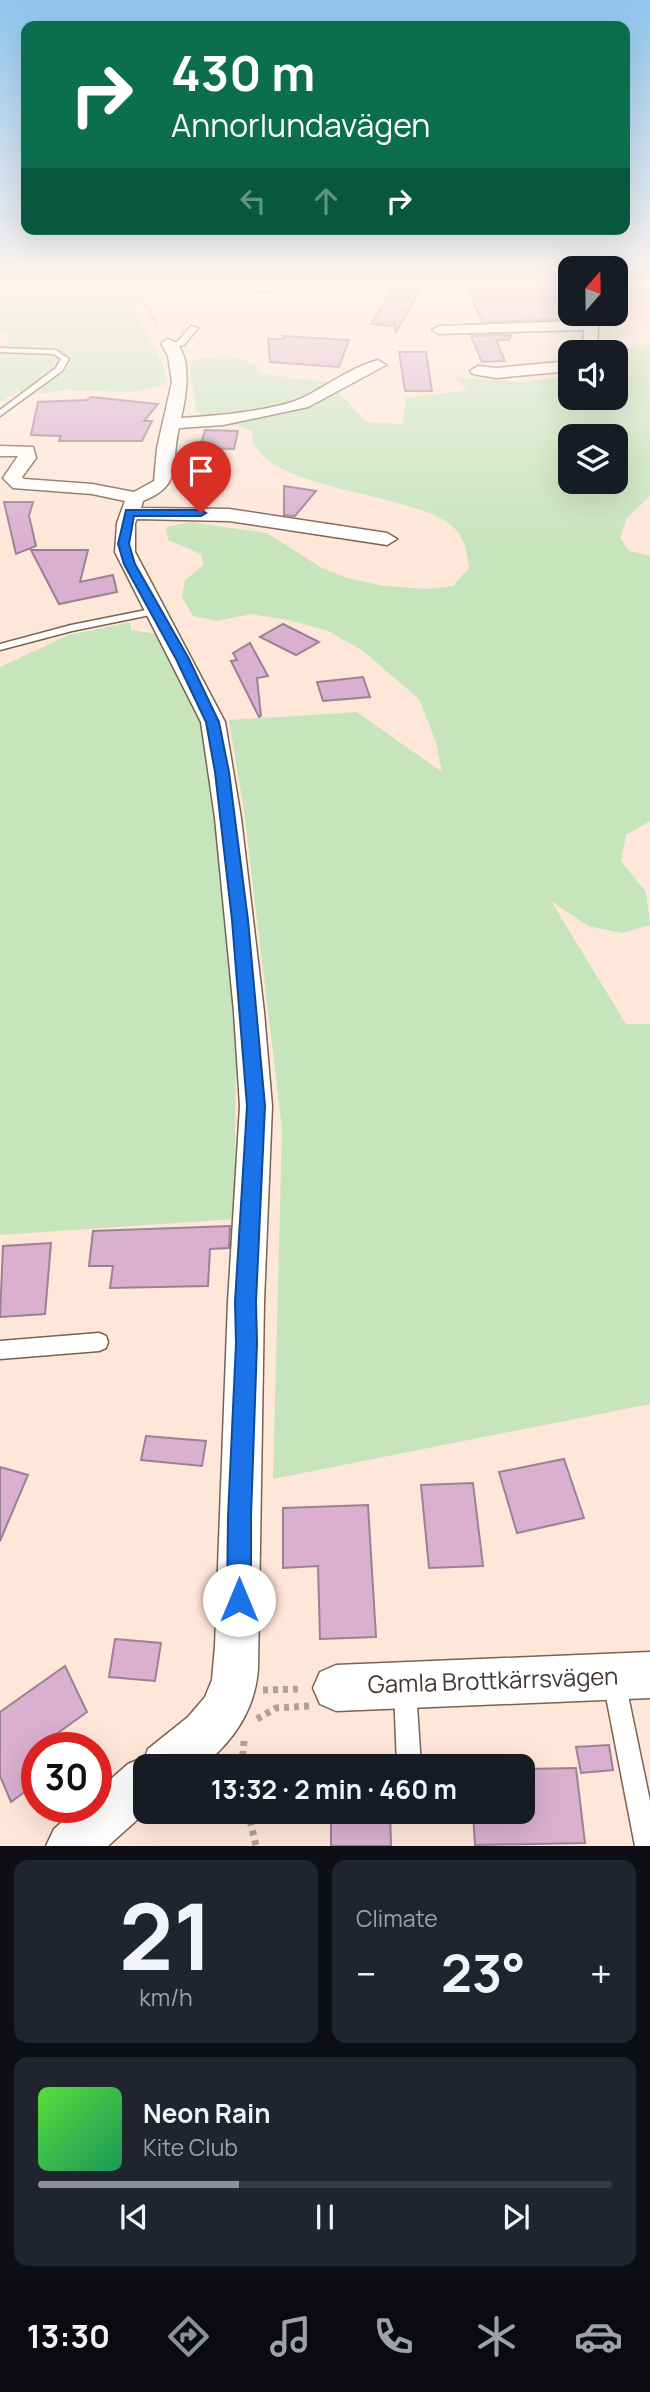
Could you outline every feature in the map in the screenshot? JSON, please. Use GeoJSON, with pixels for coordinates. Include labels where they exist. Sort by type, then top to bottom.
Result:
{"type":"FeatureCollection","features":[{"type":"Feature","properties":{"kind":"street"},"geometry":{"type":"LineString","coordinates":[[178,370],[181,388],[171,424],[164,479],[153,491],[132,505],[126,523],[125,552],[213,722],[231,843],[256,1106],[246,1302],[237,1646],[232,1692],[211,1726],[179,1754]]}},
{"type":"Feature","properties":{"kind":"street"},"geometry":{"type":"LineString","coordinates":[[171,424],[223,420],[302,404],[365,370]]}},
{"type":"Feature","properties":{"kind":"street"},"geometry":{"type":"LineString","coordinates":[[478,371],[496,373],[526,370]]}},
{"type":"Feature","properties":{"kind":"street"},"geometry":{"type":"LineString","coordinates":[[0,451],[27,451],[27,458],[12,478],[19,484],[92,489],[132,505],[229,514],[387,538]]}},
{"type":"Feature","properties":{"kind":"street","name":"Gamla Brottkärrsvägen"},"geometry":{"type":"LineString","coordinates":[[326,1697],[406,1685],[631,1675]]}},
{"type":"Feature","properties":{"kind":"street"},"geometry":{"type":"LineString","coordinates":[[71,1846],[133,1792]]}},
{"type":"Feature","properties":{"kind":"lane"},"geometry":{"type":"LineString","coordinates":[[0,415],[58,370]]}},
{"type":"Feature","properties":{"kind":"lane"},"geometry":{"type":"LineString","coordinates":[[0,647],[71,628],[156,611]]}},
{"type":"Feature","properties":{"kind":"lane"},"geometry":{"type":"LineString","coordinates":[[0,1350],[99,1342]]}},
{"type":"Feature","properties":{"kind":"lane"},"geometry":{"type":"LineString","coordinates":[[631,1675],[647,1846]]}},
{"type":"Feature","properties":{"kind":"lane"},"geometry":{"type":"LineString","coordinates":[[406,1685],[404,1700],[408,1754]]}},
{"type":"Feature","properties":{"kind":"path"},"geometry":{"type":"LineString","coordinates":[[243,1754],[245,1737],[257,1719],[276,1708],[326,1697]]}},
{"type":"Feature","properties":{"kind":"path"},"geometry":{"type":"LineString","coordinates":[[251,1824],[256,1846]]}},
{"type":"Feature","properties":{"kind":"green space"},"geometry":{"type":"Polygon","coordinates":[[[0,370],[165,370],[166,374],[167,384],[133,392],[19,391],[0,402],[0,370]]]}},
{"type":"Feature","properties":{"kind":"green space"},"geometry":{"type":"Polygon","coordinates":[[[259,370],[260,374],[328,382],[367,422],[402,424],[406,398],[467,390],[454,377],[522,382],[558,378],[558,410],[628,410],[628,370],[650,370],[650,496],[627,518],[620,538],[629,551],[650,556],[650,821],[626,835],[621,861],[646,892],[650,925],[622,933],[588,926],[551,901],[626,1024],[650,1024],[650,1404],[273,1479],[282,1128],[244,811],[229,720],[357,712],[442,772],[436,742],[419,699],[362,650],[326,630],[288,620],[250,614],[218,621],[193,616],[182,597],[185,580],[204,565],[201,554],[168,540],[166,527],[190,522],[267,533],[320,567],[347,578],[384,586],[427,589],[453,586],[469,568],[462,538],[455,529],[436,516],[409,506],[307,479],[279,467],[259,451],[252,431],[204,416],[196,410],[190,371],[259,370]]]}},
{"type":"Feature","properties":{"kind":"green space"},"geometry":{"type":"Polygon","coordinates":[[[131,622],[131,630],[156,634],[203,721],[236,990],[235,1219],[0,1235],[0,667],[69,635],[131,622]]]}},
{"type":"Feature","properties":{"kind":"building"},"geometry":{"type":"Polygon","coordinates":[[[402,370],[429,370],[432,391],[405,391],[402,370]]]}},
{"type":"Feature","properties":{"kind":"building"},"geometry":{"type":"Polygon","coordinates":[[[91,397],[158,404],[144,421],[152,421],[142,441],[59,441],[61,436],[31,435],[38,402],[87,400],[91,397]]]}},
{"type":"Feature","properties":{"kind":"building"},"geometry":{"type":"Polygon","coordinates":[[[205,430],[238,431],[234,449],[200,448],[205,430]]]}},
{"type":"Feature","properties":{"kind":"building"},"geometry":{"type":"Polygon","coordinates":[[[284,486],[316,491],[295,516],[284,515],[284,486]]]}},
{"type":"Feature","properties":{"kind":"building"},"geometry":{"type":"Polygon","coordinates":[[[4,502],[33,502],[29,516],[36,546],[16,554],[4,502]]]}},
{"type":"Feature","properties":{"kind":"building"},"geometry":{"type":"Polygon","coordinates":[[[31,550],[88,550],[80,582],[113,575],[117,592],[59,604],[31,550]]]}},
{"type":"Feature","properties":{"kind":"building"},"geometry":{"type":"Polygon","coordinates":[[[283,624],[319,642],[296,655],[260,637],[283,624]]]}},
{"type":"Feature","properties":{"kind":"building"},"geometry":{"type":"Polygon","coordinates":[[[250,643],[268,676],[257,678],[259,717],[231,661],[237,660],[233,653],[250,643]]]}},
{"type":"Feature","properties":{"kind":"building"},"geometry":{"type":"Polygon","coordinates":[[[363,677],[370,697],[323,701],[317,682],[363,677]]]}},
{"type":"Feature","properties":{"kind":"building"},"geometry":{"type":"Polygon","coordinates":[[[230,1226],[229,1248],[210,1249],[208,1286],[110,1288],[113,1266],[89,1266],[93,1231],[230,1226]]]}},
{"type":"Feature","properties":{"kind":"building"},"geometry":{"type":"Polygon","coordinates":[[[51,1243],[45,1314],[0,1317],[3,1246],[51,1243]]]}},
{"type":"Feature","properties":{"kind":"building"},"geometry":{"type":"Polygon","coordinates":[[[146,1436],[206,1441],[202,1466],[141,1460],[146,1436]]]}},
{"type":"Feature","properties":{"kind":"building"},"geometry":{"type":"Polygon","coordinates":[[[564,1459],[584,1518],[517,1533],[499,1472],[564,1459]]]}},
{"type":"Feature","properties":{"kind":"building"},"geometry":{"type":"Polygon","coordinates":[[[0,1467],[28,1475],[0,1541],[0,1467]]]}},
{"type":"Feature","properties":{"kind":"building"},"geometry":{"type":"Polygon","coordinates":[[[473,1483],[483,1566],[429,1568],[421,1485],[473,1483]]]}},
{"type":"Feature","properties":{"kind":"building"},"geometry":{"type":"Polygon","coordinates":[[[368,1505],[376,1637],[320,1639],[318,1566],[283,1568],[283,1508],[368,1505]]]}},
{"type":"Feature","properties":{"kind":"building"},"geometry":{"type":"Polygon","coordinates":[[[115,1639],[161,1643],[155,1681],[109,1677],[115,1639]]]}},
{"type":"Feature","properties":{"kind":"building"},"geometry":{"type":"Polygon","coordinates":[[[65,1666],[87,1712],[59,1732],[21,1732],[21,1795],[11,1802],[0,1776],[0,1712],[65,1666]]]}},
{"type":"Feature","properties":{"kind":"building"},"geometry":{"type":"Polygon","coordinates":[[[609,1745],[613,1770],[581,1773],[576,1747],[609,1745]]]}},
{"type":"Feature","properties":{"kind":"building"},"geometry":{"type":"Polygon","coordinates":[[[576,1768],[585,1843],[475,1845],[474,1824],[535,1824],[535,1769],[576,1768]]]}},
{"type":"Feature","properties":{"kind":"building"},"geometry":{"type":"Polygon","coordinates":[[[331,1824],[390,1824],[391,1846],[331,1846],[331,1824]]]}},
{"type":"Feature","properties":{"kind":"route"},"geometry":{"type":"LineString","coordinates":[[201,513],[129,513],[124,544],[130,564],[183,659],[213,722],[222,772],[240,920],[256,1106],[246,1302],[239,1600]]}}]}
